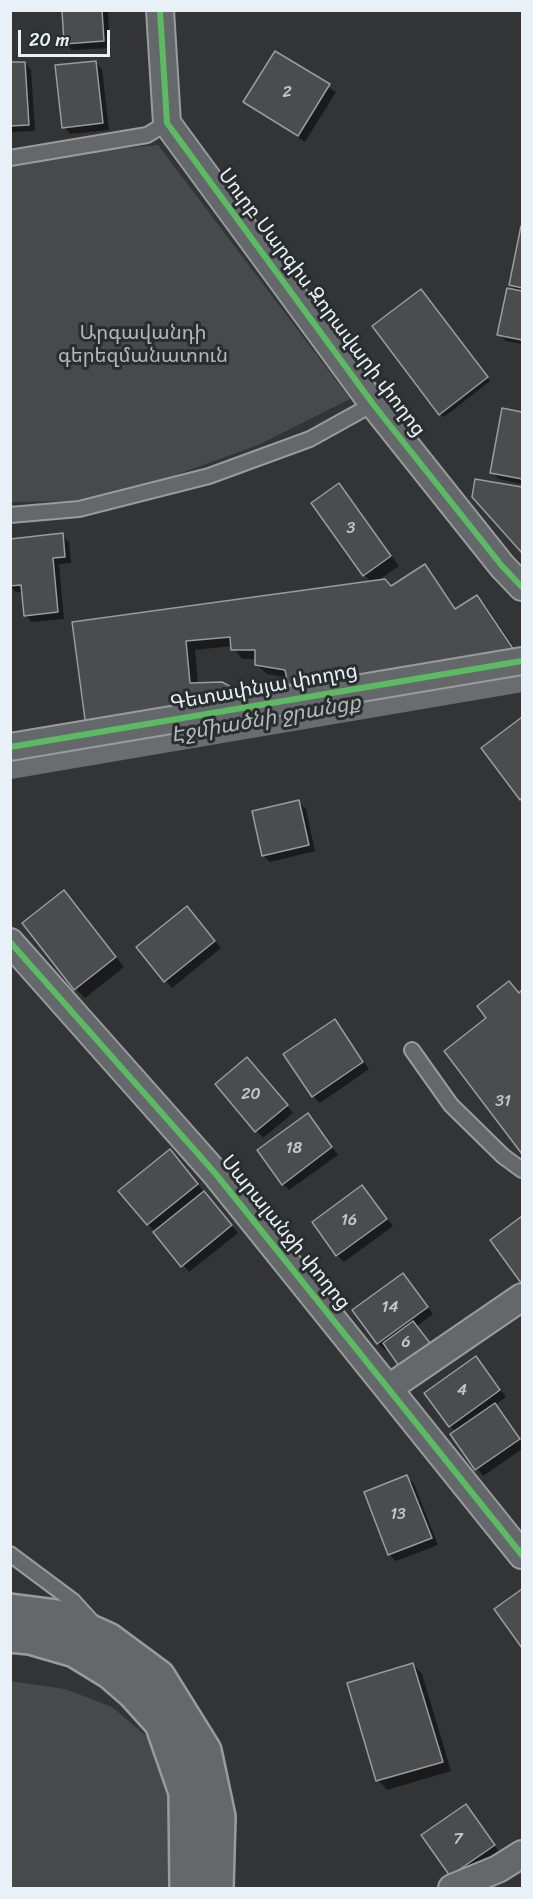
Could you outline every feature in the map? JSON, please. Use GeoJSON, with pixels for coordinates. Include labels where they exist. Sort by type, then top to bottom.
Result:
{"type":"FeatureCollection","features":[{"type":"Feature","properties":{"kind":"highway"},"geometry":{"type":"LineString","coordinates":[[10,1611],[57,1617],[108,1640],[158,1677],[204,1751],[218,1817],[216,1888]]}},
{"type":"Feature","properties":{"kind":"highway"},"geometry":{"type":"LineString","coordinates":[[10,1635],[30,1637],[75,1650],[111,1672],[134,1692],[162,1723],[186,1791],[187,1888]]}},
{"type":"Feature","properties":{"kind":"street"},"geometry":{"type":"LineString","coordinates":[[160,10],[167,123]]}},
{"type":"Feature","properties":{"kind":"street","name":"Սուրբ Սարգիս Զորավարի փողոց"},"geometry":{"type":"LineString","coordinates":[[167,123],[373,404],[502,566],[522,587]]}},
{"type":"Feature","properties":{"kind":"street","name":"Գետափնյա փողոց"},"geometry":{"type":"LineString","coordinates":[[10,747],[522,661]]}},
{"type":"Feature","properties":{"kind":"street","name":"Սարալանջի փողոց"},"geometry":{"type":"LineString","coordinates":[[10,942],[215,1173],[522,1555]]}},
{"type":"Feature","properties":{"kind":"street"},"geometry":{"type":"LineString","coordinates":[[389,1388],[522,1297]]}},
{"type":"Feature","properties":{"kind":"street"},"geometry":{"type":"LineString","coordinates":[[452,1888],[498,1869],[522,1854]]}},
{"type":"Feature","properties":{"kind":"lane"},"geometry":{"type":"LineString","coordinates":[[10,158],[147,135],[167,123]]}},
{"type":"Feature","properties":{"kind":"lane"},"geometry":{"type":"LineString","coordinates":[[10,515],[79,509],[209,477],[310,439],[373,404]]}},
{"type":"Feature","properties":{"kind":"lane"},"geometry":{"type":"LineString","coordinates":[[412,1050],[451,1105],[503,1156],[522,1170]]}},
{"type":"Feature","properties":{"kind":"lane"},"geometry":{"type":"LineString","coordinates":[[10,1554],[73,1602],[108,1640]]}},
{"type":"Feature","properties":{"kind":"green space","name":"Արգավանդի գերեզմանատուն"},"geometry":{"type":"Polygon","coordinates":[[[158,145],[350,399],[258,445],[173,476],[73,501],[11,502],[10,166],[85,152],[158,145]]]}},
{"type":"Feature","properties":{"kind":"green space"},"geometry":{"type":"Polygon","coordinates":[[[10,1681],[65,1689],[112,1707],[151,1740],[173,1787],[176,1888],[11,1888],[10,1681]]]}},
{"type":"Feature","properties":{"kind":"building"},"geometry":{"type":"Polygon","coordinates":[[[62,10],[102,10],[104,41],[64,44],[62,10]]]}},
{"type":"Feature","properties":{"kind":"building"},"geometry":{"type":"Polygon","coordinates":[[[275,51],[330,84],[298,136],[243,102],[275,51]]]}},
{"type":"Feature","properties":{"kind":"building"},"geometry":{"type":"Polygon","coordinates":[[[96,61],[103,123],[62,128],[55,65],[96,61]]]}},
{"type":"Feature","properties":{"kind":"building"},"geometry":{"type":"Polygon","coordinates":[[[10,62],[25,62],[29,125],[10,126],[10,62]]]}},
{"type":"Feature","properties":{"kind":"building"},"geometry":{"type":"Polygon","coordinates":[[[522,226],[522,288],[509,285],[522,226]]]}},
{"type":"Feature","properties":{"kind":"building"},"geometry":{"type":"Polygon","coordinates":[[[507,288],[522,291],[522,340],[497,335],[507,288]]]}},
{"type":"Feature","properties":{"kind":"building"},"geometry":{"type":"Polygon","coordinates":[[[421,289],[488,377],[439,415],[372,326],[421,289]]]}},
{"type":"Feature","properties":{"kind":"building"},"geometry":{"type":"Polygon","coordinates":[[[502,408],[522,412],[522,479],[490,473],[502,408]]]}},
{"type":"Feature","properties":{"kind":"building"},"geometry":{"type":"Polygon","coordinates":[[[475,479],[522,487],[522,553],[472,497],[475,479]]]}},
{"type":"Feature","properties":{"kind":"building"},"geometry":{"type":"Polygon","coordinates":[[[339,483],[391,556],[363,576],[311,503],[339,483]]]}},
{"type":"Feature","properties":{"kind":"building"},"geometry":{"type":"Polygon","coordinates":[[[63,533],[65,557],[53,558],[58,612],[24,616],[21,585],[10,586],[10,539],[63,533]]]}},
{"type":"Feature","properties":{"kind":"building"},"geometry":{"type":"Polygon","coordinates":[[[425,564],[455,609],[477,595],[514,650],[326,689],[288,684],[285,670],[255,665],[255,650],[231,650],[230,637],[186,641],[190,683],[222,682],[244,694],[246,703],[86,727],[72,622],[385,579],[391,586],[425,564]]]}},
{"type":"Feature","properties":{"kind":"building"},"geometry":{"type":"Polygon","coordinates":[[[522,717],[522,798],[520,800],[481,748],[522,717]]]}},
{"type":"Feature","properties":{"kind":"building"},"geometry":{"type":"Polygon","coordinates":[[[299,800],[309,845],[262,856],[252,811],[299,800]]]}},
{"type":"Feature","properties":{"kind":"building"},"geometry":{"type":"Polygon","coordinates":[[[64,890],[116,957],[74,990],[22,923],[64,890]]]}},
{"type":"Feature","properties":{"kind":"building"},"geometry":{"type":"Polygon","coordinates":[[[187,906],[215,941],[164,982],[136,947],[187,906]]]}},
{"type":"Feature","properties":{"kind":"building"},"geometry":{"type":"Polygon","coordinates":[[[509,981],[519,993],[522,990],[522,1154],[444,1051],[486,1018],[477,1006],[509,981]]]}},
{"type":"Feature","properties":{"kind":"building"},"geometry":{"type":"Polygon","coordinates":[[[335,1019],[363,1062],[312,1097],[283,1054],[335,1019]]]}},
{"type":"Feature","properties":{"kind":"building"},"geometry":{"type":"Polygon","coordinates":[[[247,1057],[288,1105],[255,1132],[215,1084],[247,1057]]]}},
{"type":"Feature","properties":{"kind":"building"},"geometry":{"type":"Polygon","coordinates":[[[308,1113],[332,1147],[282,1185],[257,1150],[308,1113]]]}},
{"type":"Feature","properties":{"kind":"building"},"geometry":{"type":"Polygon","coordinates":[[[170,1149],[198,1184],[147,1225],[118,1191],[170,1149]]]}},
{"type":"Feature","properties":{"kind":"building"},"geometry":{"type":"Polygon","coordinates":[[[362,1185],[387,1219],[336,1256],[312,1222],[362,1185]]]}},
{"type":"Feature","properties":{"kind":"building"},"geometry":{"type":"Polygon","coordinates":[[[204,1191],[232,1225],[181,1267],[153,1232],[204,1191]]]}},
{"type":"Feature","properties":{"kind":"building"},"geometry":{"type":"Polygon","coordinates":[[[522,1216],[522,1281],[521,1283],[490,1240],[522,1216]]]}},
{"type":"Feature","properties":{"kind":"building"},"geometry":{"type":"Polygon","coordinates":[[[403,1273],[428,1307],[377,1344],[352,1310],[403,1273]]]}},
{"type":"Feature","properties":{"kind":"building"},"geometry":{"type":"Polygon","coordinates":[[[413,1321],[430,1343],[399,1366],[383,1343],[413,1321]]]}},
{"type":"Feature","properties":{"kind":"building"},"geometry":{"type":"Polygon","coordinates":[[[476,1356],[500,1390],[449,1427],[424,1393],[476,1356]]]}},
{"type":"Feature","properties":{"kind":"building"},"geometry":{"type":"Polygon","coordinates":[[[495,1403],[520,1439],[475,1470],[450,1434],[495,1403]]]}},
{"type":"Feature","properties":{"kind":"building"},"geometry":{"type":"Polygon","coordinates":[[[407,1475],[432,1538],[388,1555],[364,1492],[407,1475]]]}},
{"type":"Feature","properties":{"kind":"building"},"geometry":{"type":"Polygon","coordinates":[[[522,1589],[522,1648],[494,1609],[522,1589]]]}},
{"type":"Feature","properties":{"kind":"building"},"geometry":{"type":"Polygon","coordinates":[[[413,1663],[443,1762],[376,1781],[347,1683],[413,1663]]]}},
{"type":"Feature","properties":{"kind":"building"},"geometry":{"type":"Polygon","coordinates":[[[466,1804],[495,1845],[450,1876],[421,1835],[466,1804]]]}},
{"type":"Feature","properties":{"kind":"waterway","name":"Էջմիածնի ջրանցք"},"geometry":{"type":"LineString","coordinates":[[10,763],[522,676]]}},
{"type":"Feature","properties":{"kind":"cycle path"},"geometry":{"type":"LineString","coordinates":[[160,10],[167,123],[373,404],[502,566],[522,587]]}},
{"type":"Feature","properties":{"kind":"cycle path"},"geometry":{"type":"LineString","coordinates":[[10,747],[522,661]]}},
{"type":"Feature","properties":{"kind":"cycle path"},"geometry":{"type":"LineString","coordinates":[[10,942],[215,1173],[522,1555]]}}]}
